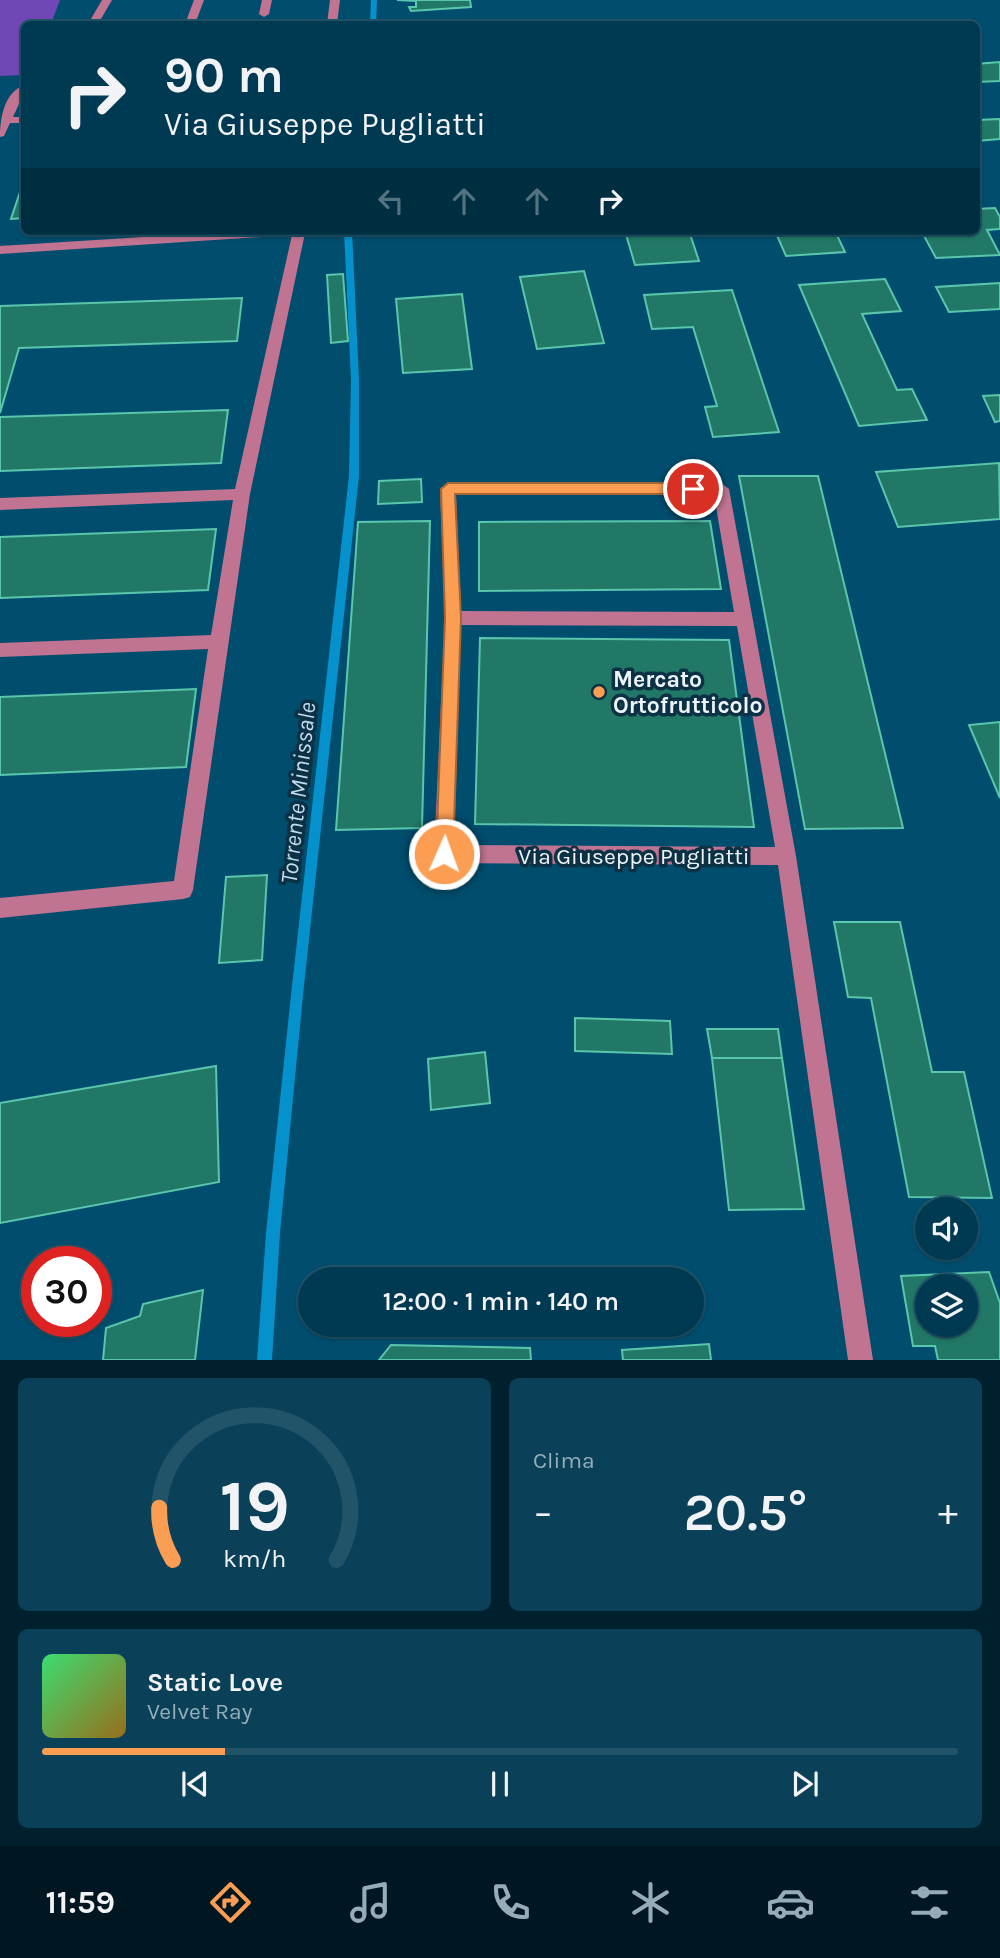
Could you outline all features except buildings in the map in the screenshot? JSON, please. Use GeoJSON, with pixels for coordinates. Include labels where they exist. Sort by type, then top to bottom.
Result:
{"type":"FeatureCollection","features":[{"type":"Feature","properties":{"kind":"street"},"geometry":{"type":"LineString","coordinates":[[95,21],[107,0]]}},
{"type":"Feature","properties":{"kind":"street"},"geometry":{"type":"LineString","coordinates":[[191,21],[199,0]]}},
{"type":"Feature","properties":{"kind":"street"},"geometry":{"type":"LineString","coordinates":[[264,14],[267,0]]}},
{"type":"Feature","properties":{"kind":"street"},"geometry":{"type":"LineString","coordinates":[[332,21],[335,0]]}},
{"type":"Feature","properties":{"kind":"street"},"geometry":{"type":"LineString","coordinates":[[0,94],[20,91]]}},
{"type":"Feature","properties":{"kind":"street"},"geometry":{"type":"LineString","coordinates":[[0,134],[20,91]]}},
{"type":"Feature","properties":{"kind":"street"},"geometry":{"type":"LineString","coordinates":[[6,120],[21,120]]}},
{"type":"Feature","properties":{"kind":"street"},"geometry":{"type":"LineString","coordinates":[[0,250],[249,235]]}},
{"type":"Feature","properties":{"kind":"street"},"geometry":{"type":"LineString","coordinates":[[0,908],[183,890],[242,494],[298,235]]}},
{"type":"Feature","properties":{"kind":"street","name":"Via Giuseppe Pugliatti"},"geometry":{"type":"LineString","coordinates":[[786,856],[444,854],[453,618],[448,489],[720,489],[786,856],[861,1360]]}},
{"type":"Feature","properties":{"kind":"street"},"geometry":{"type":"LineString","coordinates":[[0,504],[242,494]]}},
{"type":"Feature","properties":{"kind":"street"},"geometry":{"type":"LineString","coordinates":[[453,618],[744,620]]}},
{"type":"Feature","properties":{"kind":"street"},"geometry":{"type":"LineString","coordinates":[[0,650],[218,642]]}},
{"type":"Feature","properties":{"kind":"shaded area"},"geometry":{"type":"Polygon","coordinates":[[[0,0],[60,0],[52,21],[21,21],[21,75],[0,76],[0,0]]]}},
{"type":"Feature","properties":{"kind":"waterway","name":"Torrente Minissale"},"geometry":{"type":"LineString","coordinates":[[373,21],[374,0]]}},
{"type":"Feature","properties":{"kind":"waterway","name":"Torrente Minissale"},"geometry":{"type":"LineString","coordinates":[[264,1360],[273,1233],[297,995],[354,476],[355,380],[348,235]]}},
{"type":"Feature","properties":{"kind":"place","name":"Mercato Ortofrutticolo"},"geometry":{"type":"Point","coordinates":[599,692]}},
{"type":"Feature","properties":{"kind":"route"},"geometry":{"type":"LineString","coordinates":[[444,854],[453,618],[448,489],[693,489]]}}]}
